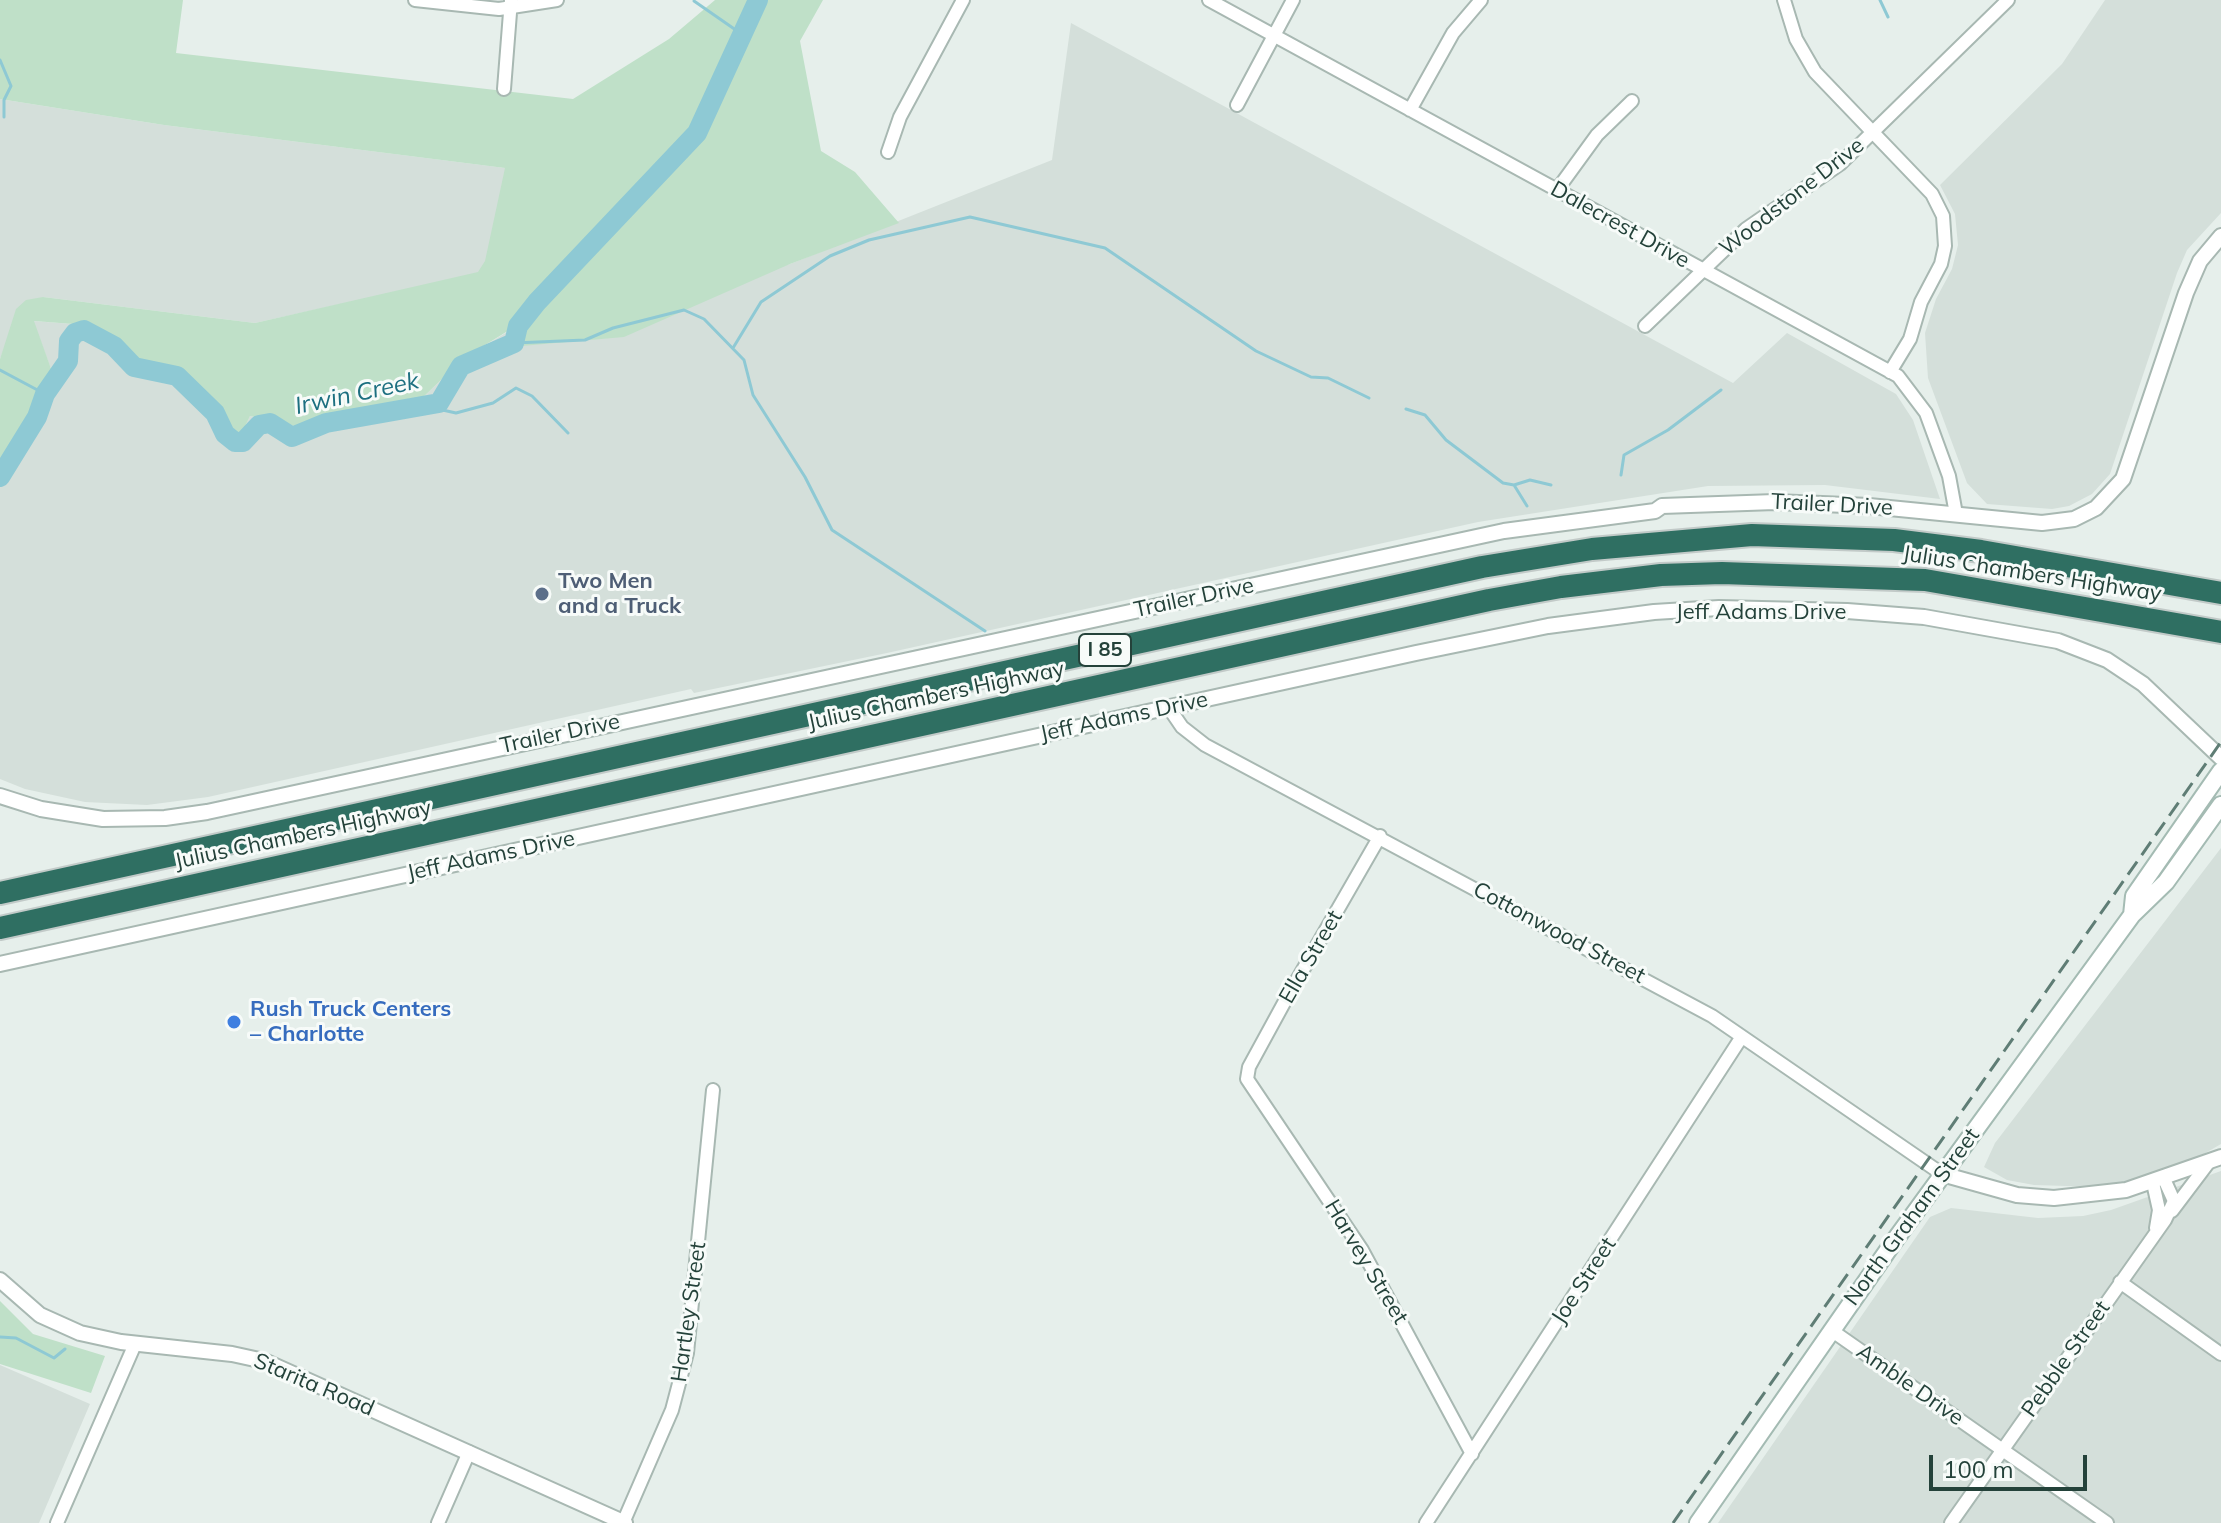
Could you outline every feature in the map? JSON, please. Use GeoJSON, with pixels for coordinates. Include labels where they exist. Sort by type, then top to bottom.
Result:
{"type":"FeatureCollection","features":[{"type":"Feature","properties":{"kind":"highway","name":"Julius Chambers Highway"},"geometry":{"type":"LineString","coordinates":[[0,893],[1482,567],[1592,549],[1752,535],[1894,540],[1981,551],[2221,593]]}},
{"type":"Feature","properties":{"kind":"highway","name":"Julius Chambers Highway"},"geometry":{"type":"LineString","coordinates":[[0,928],[1489,600],[1561,587],[1661,575],[1722,573],[1925,580],[2216,631]]}},
{"type":"Feature","properties":{"kind":"main road","name":"North Graham Street"},"geometry":{"type":"LineString","coordinates":[[2132,915],[2134,896],[2221,771]]}},
{"type":"Feature","properties":{"kind":"main road","name":"North Graham Street"},"geometry":{"type":"LineString","coordinates":[[1698,1523],[1942,1174],[2132,915],[2166,882],[2221,805]]}},
{"type":"Feature","properties":{"kind":"street"},"geometry":{"type":"LineString","coordinates":[[415,0],[511,4],[557,0]]}},
{"type":"Feature","properties":{"kind":"street"},"geometry":{"type":"LineString","coordinates":[[888,152],[900,117],[963,0]]}},
{"type":"Feature","properties":{"kind":"street","name":"Dalecrest Drive"},"geometry":{"type":"LineString","coordinates":[[1209,0],[1890,372],[1907,385],[1926,413],[1949,476],[1956,514]]}},
{"type":"Feature","properties":{"kind":"street"},"geometry":{"type":"LineString","coordinates":[[1237,105],[1293,0]]}},
{"type":"Feature","properties":{"kind":"street"},"geometry":{"type":"LineString","coordinates":[[1410,110],[1453,33],[1481,0]]}},
{"type":"Feature","properties":{"kind":"street"},"geometry":{"type":"LineString","coordinates":[[1784,0],[1808,61],[1932,194],[1943,216],[1945,233],[1941,264],[1921,302],[1910,339],[1890,372]]}},
{"type":"Feature","properties":{"kind":"street","name":"Woodstone Drive"},"geometry":{"type":"LineString","coordinates":[[1645,326],[1746,229],[1825,176],[1873,133],[2008,0]]}},
{"type":"Feature","properties":{"kind":"street"},"geometry":{"type":"LineString","coordinates":[[504,89],[511,4]]}},
{"type":"Feature","properties":{"kind":"street"},"geometry":{"type":"LineString","coordinates":[[1557,190],[1597,135],[1632,101]]}},
{"type":"Feature","properties":{"kind":"street","name":"Trailer Drive"},"geometry":{"type":"LineString","coordinates":[[0,796],[41,809],[103,819],[165,818],[207,812],[1504,531],[1655,511],[1662,506],[1790,502],[2058,522],[2082,516],[2108,498],[2123,479],[2195,269],[2221,236]]}},
{"type":"Feature","properties":{"kind":"street","name":"Jeff Adams Drive"},"geometry":{"type":"LineString","coordinates":[[0,964],[1548,626],[1719,608],[1831,610],[1985,626],[2083,649],[2143,684],[2221,758]]}},
{"type":"Feature","properties":{"kind":"street","name":"Cottonwood Street"},"geometry":{"type":"LineString","coordinates":[[1169,708],[1182,727],[1205,745],[1699,1009],[1847,1106],[1942,1174]]}},
{"type":"Feature","properties":{"kind":"street","name":"Ella Street"},"geometry":{"type":"LineString","coordinates":[[1247,1079],[1249,1067],[1285,1001],[1380,836]]}},
{"type":"Feature","properties":{"kind":"street","name":"Joe Street"},"geometry":{"type":"LineString","coordinates":[[1426,1523],[1741,1038]]}},
{"type":"Feature","properties":{"kind":"street","name":"Harvey Street"},"geometry":{"type":"LineString","coordinates":[[1247,1079],[1362,1250],[1472,1454]]}},
{"type":"Feature","properties":{"kind":"street","name":"Hartley Street"},"geometry":{"type":"LineString","coordinates":[[624,1523],[672,1410],[687,1353],[713,1090]]}},
{"type":"Feature","properties":{"kind":"street"},"geometry":{"type":"LineString","coordinates":[[1942,1174],[2005,1192],[2042,1197],[2096,1194],[2158,1181],[2215,1159]]}},
{"type":"Feature","properties":{"kind":"street","name":"Pebble Street"},"geometry":{"type":"LineString","coordinates":[[1951,1523],[2153,1234],[2215,1159]]}},
{"type":"Feature","properties":{"kind":"street"},"geometry":{"type":"LineString","coordinates":[[2158,1181],[2171,1187],[2174,1201],[2165,1220]]}},
{"type":"Feature","properties":{"kind":"street"},"geometry":{"type":"LineString","coordinates":[[2153,1234],[2159,1217],[2158,1181]]}},
{"type":"Feature","properties":{"kind":"street","name":"Starita Road"},"geometry":{"type":"LineString","coordinates":[[0,1280],[21,1302],[64,1327],[101,1339],[232,1354],[264,1361],[624,1523]]}},
{"type":"Feature","properties":{"kind":"street"},"geometry":{"type":"LineString","coordinates":[[2120,1282],[2221,1354]]}},
{"type":"Feature","properties":{"kind":"street","name":"Amble Drive"},"geometry":{"type":"LineString","coordinates":[[1831,1330],[2107,1523]]}},
{"type":"Feature","properties":{"kind":"street"},"geometry":{"type":"LineString","coordinates":[[57,1523],[135,1344]]}},
{"type":"Feature","properties":{"kind":"street"},"geometry":{"type":"LineString","coordinates":[[438,1523],[469,1452]]}},
{"type":"Feature","properties":{"kind":"shaded area"},"geometry":{"type":"Polygon","coordinates":[[[2105,0],[2221,0],[2221,213],[2187,250],[2177,273],[2110,474],[2092,494],[2069,506],[2052,509],[1987,504],[1967,483],[1928,378],[1925,333],[1936,299],[1952,269],[1958,245],[1955,214],[1940,185],[2062,64],[2105,0]]]}},
{"type":"Feature","properties":{"kind":"shaded area"},"geometry":{"type":"Polygon","coordinates":[[[1071,23],[1733,383],[1787,333],[1896,394],[1913,420],[1940,499],[1825,485],[1708,486],[1478,522],[887,653],[694,693],[691,689],[208,797],[147,805],[85,802],[25,789],[0,779],[0,477],[14,460],[40,396],[54,377],[33,321],[86,325],[132,366],[162,364],[185,376],[240,436],[250,416],[299,427],[418,402],[464,358],[512,329],[510,346],[790,264],[1052,160],[1071,23]]]}},
{"type":"Feature","properties":{"kind":"shaded area"},"geometry":{"type":"Polygon","coordinates":[[[0,99],[164,125],[553,174],[530,262],[255,323],[43,297],[8,339],[0,359],[0,99]]]}},
{"type":"Feature","properties":{"kind":"shaded area"},"geometry":{"type":"Polygon","coordinates":[[[2221,848],[2221,1144],[2183,1166],[2135,1182],[2099,1187],[2034,1185],[2007,1180],[1984,1167],[1995,1143],[2221,848]]]}},
{"type":"Feature","properties":{"kind":"shaded area"},"geometry":{"type":"Polygon","coordinates":[[[2221,1171],[2221,1523],[1718,1523],[1930,1217],[1951,1208],[2038,1218],[2083,1216],[2111,1210],[2221,1171]]]}},
{"type":"Feature","properties":{"kind":"shaded area"},"geometry":{"type":"Polygon","coordinates":[[[0,1365],[90,1404],[39,1523],[0,1523],[0,1365]]]}},
{"type":"Feature","properties":{"kind":"green space"},"geometry":{"type":"Polygon","coordinates":[[[0,0],[183,0],[176,53],[573,99],[669,39],[715,0],[823,0],[800,41],[821,151],[855,172],[899,223],[790,264],[624,337],[510,347],[511,329],[464,358],[418,402],[299,427],[250,416],[240,437],[185,376],[162,364],[132,366],[86,325],[34,321],[54,377],[40,396],[14,460],[0,477],[0,359],[16,309],[26,300],[43,297],[255,323],[478,272],[485,261],[505,168],[164,125],[0,99],[0,0]]]}},
{"type":"Feature","properties":{"kind":"green space"},"geometry":{"type":"Polygon","coordinates":[[[0,1301],[33,1334],[105,1356],[91,1393],[0,1364],[0,1301]]]}},
{"type":"Feature","properties":{"kind":"waterway","name":"Irwin Creek"},"geometry":{"type":"LineString","coordinates":[[0,477],[37,417],[45,394],[68,361],[69,341],[75,333],[84,330],[114,346],[134,367],[177,376],[215,413],[225,434],[235,442],[243,442],[259,425],[270,423],[292,437],[326,423],[439,403],[461,366],[514,343],[518,326],[537,302],[697,133],[758,0]]}},
{"type":"Feature","properties":{"kind":"waterway"},"geometry":{"type":"LineString","coordinates":[[1880,0],[1888,17]]}},
{"type":"Feature","properties":{"kind":"waterway"},"geometry":{"type":"LineString","coordinates":[[694,1],[743,35]]}},
{"type":"Feature","properties":{"kind":"waterway"},"geometry":{"type":"LineString","coordinates":[[0,60],[11,86],[4,100],[4,117]]}},
{"type":"Feature","properties":{"kind":"waterway"},"geometry":{"type":"LineString","coordinates":[[733,348],[761,302],[830,256],[869,240],[970,217],[1105,248],[1256,351],[1311,377],[1328,378],[1369,398]]}},
{"type":"Feature","properties":{"kind":"waterway"},"geometry":{"type":"LineString","coordinates":[[514,343],[585,340],[613,328],[684,310],[704,319],[744,360],[753,395],[805,477],[832,530],[985,631]]}},
{"type":"Feature","properties":{"kind":"waterway"},"geometry":{"type":"LineString","coordinates":[[0,370],[45,394]]}},
{"type":"Feature","properties":{"kind":"waterway"},"geometry":{"type":"LineString","coordinates":[[439,403],[438,409],[456,413],[493,403],[516,388],[532,396],[568,433]]}},
{"type":"Feature","properties":{"kind":"waterway"},"geometry":{"type":"LineString","coordinates":[[1621,475],[1624,455],[1668,430],[1721,390]]}},
{"type":"Feature","properties":{"kind":"waterway"},"geometry":{"type":"LineString","coordinates":[[1406,409],[1425,415],[1446,440],[1503,483],[1514,485],[1530,480],[1551,485]]}},
{"type":"Feature","properties":{"kind":"waterway"},"geometry":{"type":"LineString","coordinates":[[1514,485],[1527,506]]}},
{"type":"Feature","properties":{"kind":"waterway"},"geometry":{"type":"LineString","coordinates":[[0,1337],[16,1338],[54,1358],[65,1349]]}},
{"type":"Feature","properties":{"kind":"railway"},"geometry":{"type":"LineString","coordinates":[[1673,1523],[2221,742]]}},
{"type":"Feature","properties":{"kind":"place","name":"Two Men and a Truck"},"geometry":{"type":"Point","coordinates":[542,594]}},
{"type":"Feature","properties":{"kind":"place","name":"Rush Truck Centers – Charlotte"},"geometry":{"type":"Point","coordinates":[234,1022]}}]}
